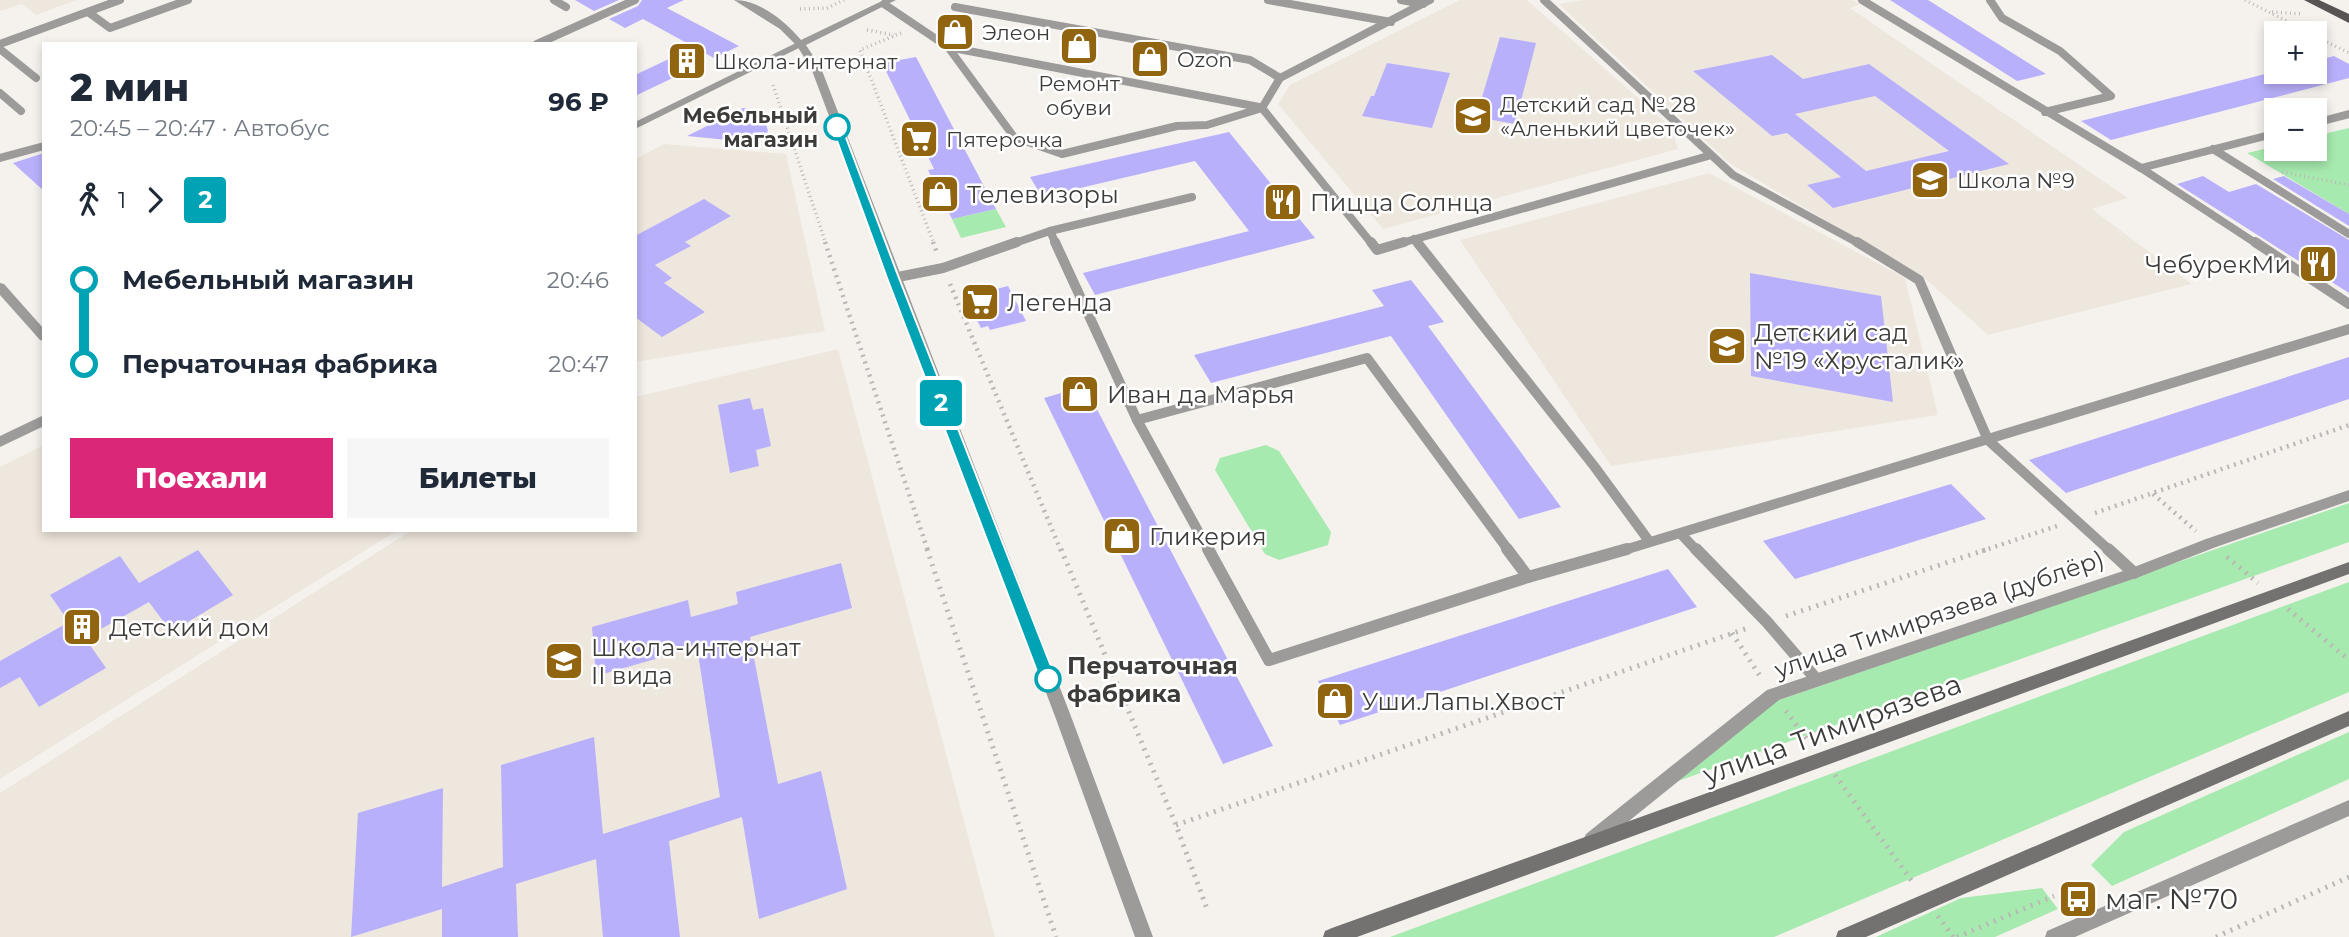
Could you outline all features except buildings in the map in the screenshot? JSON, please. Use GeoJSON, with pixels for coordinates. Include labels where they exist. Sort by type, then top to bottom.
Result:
{"type":"FeatureCollection","features":[{"type":"Feature","properties":{"kind":"main road"},"geometry":{"type":"LineString","coordinates":[[2310,0],[2349,19]]}},
{"type":"Feature","properties":{"kind":"main road","name":"улица Тимирязева"},"geometry":{"type":"LineString","coordinates":[[1332,937],[2349,568]]}},
{"type":"Feature","properties":{"kind":"main road"},"geometry":{"type":"LineString","coordinates":[[1845,937],[2349,718]]}},
{"type":"Feature","properties":{"kind":"street"},"geometry":{"type":"LineString","coordinates":[[739,0],[777,21],[802,43],[816,68],[893,278],[1053,691],[1144,937]]}},
{"type":"Feature","properties":{"kind":"street"},"geometry":{"type":"LineString","coordinates":[[637,125],[887,2]]}},
{"type":"Feature","properties":{"kind":"street"},"geometry":{"type":"LineString","coordinates":[[0,288],[42,335]]}},
{"type":"Feature","properties":{"kind":"street"},"geometry":{"type":"LineString","coordinates":[[0,442],[42,421]]}},
{"type":"Feature","properties":{"kind":"street","name":"улица Тимирязева (дублёр)"},"geometry":{"type":"LineString","coordinates":[[1582,848],[1773,695],[2134,573],[2349,495]]}},
{"type":"Feature","properties":{"kind":"street"},"geometry":{"type":"LineString","coordinates":[[2054,937],[2349,808]]}},
{"type":"Feature","properties":{"kind":"lane"},"geometry":{"type":"LineString","coordinates":[[0,44],[120,0]]}},
{"type":"Feature","properties":{"kind":"lane"},"geometry":{"type":"LineString","coordinates":[[88,12],[110,28],[188,0]]}},
{"type":"Feature","properties":{"kind":"lane"},"geometry":{"type":"LineString","coordinates":[[554,0],[566,7]]}},
{"type":"Feature","properties":{"kind":"lane"},"geometry":{"type":"LineString","coordinates":[[541,42],[635,0]]}},
{"type":"Feature","properties":{"kind":"lane"},"geometry":{"type":"LineString","coordinates":[[968,0],[955,7],[1250,60],[1280,78]]}},
{"type":"Feature","properties":{"kind":"lane"},"geometry":{"type":"LineString","coordinates":[[1268,0],[1391,22]]}},
{"type":"Feature","properties":{"kind":"lane"},"geometry":{"type":"LineString","coordinates":[[1401,0],[1426,2]]}},
{"type":"Feature","properties":{"kind":"lane"},"geometry":{"type":"LineString","coordinates":[[1544,0],[1708,156],[1733,176],[1834,228],[1919,280],[1988,440],[2134,573]]}},
{"type":"Feature","properties":{"kind":"lane"},"geometry":{"type":"LineString","coordinates":[[1862,0],[2141,168],[2349,304]]}},
{"type":"Feature","properties":{"kind":"lane"},"geometry":{"type":"LineString","coordinates":[[1990,0],[2002,18],[2060,51],[2111,96],[2045,112]]}},
{"type":"Feature","properties":{"kind":"lane"},"geometry":{"type":"LineString","coordinates":[[887,2],[915,27],[948,47],[1262,107],[1377,250],[1708,156]]}},
{"type":"Feature","properties":{"kind":"lane"},"geometry":{"type":"LineString","coordinates":[[948,47],[1014,137],[1062,153],[1177,126],[1207,125],[1262,107],[1280,78],[1426,2]]}},
{"type":"Feature","properties":{"kind":"lane"},"geometry":{"type":"LineString","coordinates":[[0,49],[36,78]]}},
{"type":"Feature","properties":{"kind":"lane"},"geometry":{"type":"LineString","coordinates":[[0,93],[21,111]]}},
{"type":"Feature","properties":{"kind":"lane"},"geometry":{"type":"LineString","coordinates":[[2327,119],[2349,114]]}},
{"type":"Feature","properties":{"kind":"lane"},"geometry":{"type":"LineString","coordinates":[[2141,168],[2264,136]]}},
{"type":"Feature","properties":{"kind":"lane"},"geometry":{"type":"LineString","coordinates":[[0,158],[42,147]]}},
{"type":"Feature","properties":{"kind":"lane"},"geometry":{"type":"LineString","coordinates":[[2213,149],[2349,234]]}},
{"type":"Feature","properties":{"kind":"lane"},"geometry":{"type":"LineString","coordinates":[[893,278],[943,268],[1051,231],[1192,197]]}},
{"type":"Feature","properties":{"kind":"lane"},"geometry":{"type":"LineString","coordinates":[[1051,231],[1137,420],[1269,660],[1528,577],[1648,541],[1681,534],[2349,329]]}},
{"type":"Feature","properties":{"kind":"lane"},"geometry":{"type":"LineString","coordinates":[[1414,239],[1594,466],[1648,541]]}},
{"type":"Feature","properties":{"kind":"lane"},"geometry":{"type":"LineString","coordinates":[[1137,420],[1367,358],[1528,577]]}},
{"type":"Feature","properties":{"kind":"lane"},"geometry":{"type":"LineString","coordinates":[[1681,534],[1767,622],[1817,680]]}},
{"type":"Feature","properties":{"kind":"path"},"geometry":{"type":"LineString","coordinates":[[800,9],[827,8],[844,0]]}},
{"type":"Feature","properties":{"kind":"path"},"geometry":{"type":"LineString","coordinates":[[2245,0],[2286,21]]}},
{"type":"Feature","properties":{"kind":"path"},"geometry":{"type":"LineString","coordinates":[[2268,12],[2309,14]]}},
{"type":"Feature","properties":{"kind":"path"},"geometry":{"type":"LineString","coordinates":[[867,30],[895,35]]}},
{"type":"Feature","properties":{"kind":"path"},"geometry":{"type":"LineString","coordinates":[[2327,42],[2349,53]]}},
{"type":"Feature","properties":{"kind":"path"},"geometry":{"type":"LineString","coordinates":[[860,50],[943,268],[1171,812],[1207,909]]}},
{"type":"Feature","properties":{"kind":"path"},"geometry":{"type":"LineString","coordinates":[[773,85],[1056,937]]}},
{"type":"Feature","properties":{"kind":"path"},"geometry":{"type":"LineString","coordinates":[[2272,170],[2349,185]]}},
{"type":"Feature","properties":{"kind":"path"},"geometry":{"type":"LineString","coordinates":[[2153,494],[2349,660]]}},
{"type":"Feature","properties":{"kind":"path"},"geometry":{"type":"LineString","coordinates":[[1732,633],[1773,695],[1955,937],[2053,896]]}},
{"type":"Feature","properties":{"kind":"path"},"geometry":{"type":"LineString","coordinates":[[2217,937],[2349,877]]}},
{"type":"Feature","properties":{"kind":"shaded area"},"geometry":{"type":"Polygon","coordinates":[[[0,0],[77,0],[36,15],[22,4],[0,11],[0,0]]]}},
{"type":"Feature","properties":{"kind":"shaded area","name":"Детский сад № 28 «Аленький цветочек»"},"geometry":{"type":"Polygon","coordinates":[[[1460,0],[1527,0],[1671,127],[1678,149],[1383,229],[1278,104],[1290,85],[1460,0]]]}},
{"type":"Feature","properties":{"kind":"shaded area","name":"Школа №9"},"geometry":{"type":"Polygon","coordinates":[[[1583,0],[1853,0],[1860,4],[1850,8],[2128,198],[2092,209],[2192,284],[1988,335],[1928,281],[1729,163],[1559,4],[1583,0]]]}},
{"type":"Feature","properties":{"kind":"shaded area"},"geometry":{"type":"Polygon","coordinates":[[[664,144],[786,154],[825,331],[637,362],[637,158],[664,144]]]}},
{"type":"Feature","properties":{"kind":"shaded area","name":"Детский сад №19 «Хрусталик»"},"geometry":{"type":"Polygon","coordinates":[[[1709,173],[1905,278],[1938,415],[1611,466],[1460,240],[1709,173]]]}},
{"type":"Feature","properties":{"kind":"shaded area","name":"Школа-интернат II вида"},"geometry":{"type":"Polygon","coordinates":[[[838,349],[995,937],[0,937],[0,793],[409,532],[637,532],[637,397],[838,349]]]}},
{"type":"Feature","properties":{"kind":"shaded area"},"geometry":{"type":"Polygon","coordinates":[[[42,446],[42,532],[395,532],[0,779],[0,467],[42,446]]]}},
{"type":"Feature","properties":{"kind":"green space"},"geometry":{"type":"Polygon","coordinates":[[[2349,128],[2349,214],[2247,153],[2264,149],[2264,161],[2327,161],[2327,133],[2349,128]]]}},
{"type":"Feature","properties":{"kind":"green space"},"geometry":{"type":"Polygon","coordinates":[[[996,209],[1006,227],[961,238],[952,219],[996,209]]]}},
{"type":"Feature","properties":{"kind":"green space"},"geometry":{"type":"Polygon","coordinates":[[[1266,445],[1279,451],[1331,532],[1328,545],[1279,560],[1265,554],[1215,470],[1220,458],[1266,445]]]}},
{"type":"Feature","properties":{"kind":"green space"},"geometry":{"type":"Polygon","coordinates":[[[2349,503],[2349,542],[1664,786],[1765,705],[2349,503]]]}},
{"type":"Feature","properties":{"kind":"green space"},"geometry":{"type":"Polygon","coordinates":[[[2349,582],[2349,692],[1774,937],[1390,937],[2349,582]]]}},
{"type":"Feature","properties":{"kind":"green space"},"geometry":{"type":"Polygon","coordinates":[[[2349,732],[2349,779],[2112,886],[2091,865],[2124,832],[2349,732]]]}},
{"type":"Feature","properties":{"kind":"green space"},"geometry":{"type":"Polygon","coordinates":[[[2042,888],[2058,909],[1995,937],[1876,937],[1961,898],[2042,888]]]}},
{"type":"Feature","properties":{"kind":"bus line","name":"2"},"geometry":{"type":"LineString","coordinates":[[837,127],[1048,679]]}},
{"type":"Feature","properties":{"kind":"place","name":"Элеон"},"geometry":{"type":"Point","coordinates":[955,32]}},
{"type":"Feature","properties":{"kind":"place","name":"Ремонт обуви"},"geometry":{"type":"Point","coordinates":[1079,46]}},
{"type":"Feature","properties":{"kind":"place","name":"Ozon"},"geometry":{"type":"Point","coordinates":[1150,59]}},
{"type":"Feature","properties":{"kind":"place","name":"Школа-интернат"},"geometry":{"type":"Point","coordinates":[687,61]}},
{"type":"Feature","properties":{"kind":"place","name":"Детский сад № 28 «Аленький цветочек»"},"geometry":{"type":"Point","coordinates":[1473,116]}},
{"type":"Feature","properties":{"kind":"place","name":"Мебельный магазин"},"geometry":{"type":"Point","coordinates":[837,127]}},
{"type":"Feature","properties":{"kind":"place","name":"Пятерочка"},"geometry":{"type":"Point","coordinates":[919,139]}},
{"type":"Feature","properties":{"kind":"place","name":"Школа №9"},"geometry":{"type":"Point","coordinates":[1930,180]}},
{"type":"Feature","properties":{"kind":"place","name":"Телевизоры"},"geometry":{"type":"Point","coordinates":[940,194]}},
{"type":"Feature","properties":{"kind":"place","name":"Пицца Солнца"},"geometry":{"type":"Point","coordinates":[1283,202]}},
{"type":"Feature","properties":{"kind":"place","name":"ЧебурекМи"},"geometry":{"type":"Point","coordinates":[2318,264]}},
{"type":"Feature","properties":{"kind":"place","name":"Легенда"},"geometry":{"type":"Point","coordinates":[980,302]}},
{"type":"Feature","properties":{"kind":"place","name":"Детский сад №19 «Хрусталик»"},"geometry":{"type":"Point","coordinates":[1727,346]}},
{"type":"Feature","properties":{"kind":"place","name":"Иван да Марья"},"geometry":{"type":"Point","coordinates":[1080,394]}},
{"type":"Feature","properties":{"kind":"place","name":"Гликерия"},"geometry":{"type":"Point","coordinates":[1122,536]}},
{"type":"Feature","properties":{"kind":"place","name":"Детский дом"},"geometry":{"type":"Point","coordinates":[82,627]}},
{"type":"Feature","properties":{"kind":"place","name":"Школа-интернат II вида"},"geometry":{"type":"Point","coordinates":[564,661]}},
{"type":"Feature","properties":{"kind":"place","name":"Перчаточная фабрика"},"geometry":{"type":"Point","coordinates":[1048,679]}},
{"type":"Feature","properties":{"kind":"place","name":"Уши.Лапы.Хвост"},"geometry":{"type":"Point","coordinates":[1335,701]}},
{"type":"Feature","properties":{"kind":"place","name":"маг. №70"},"geometry":{"type":"Point","coordinates":[2078,899]}}]}
